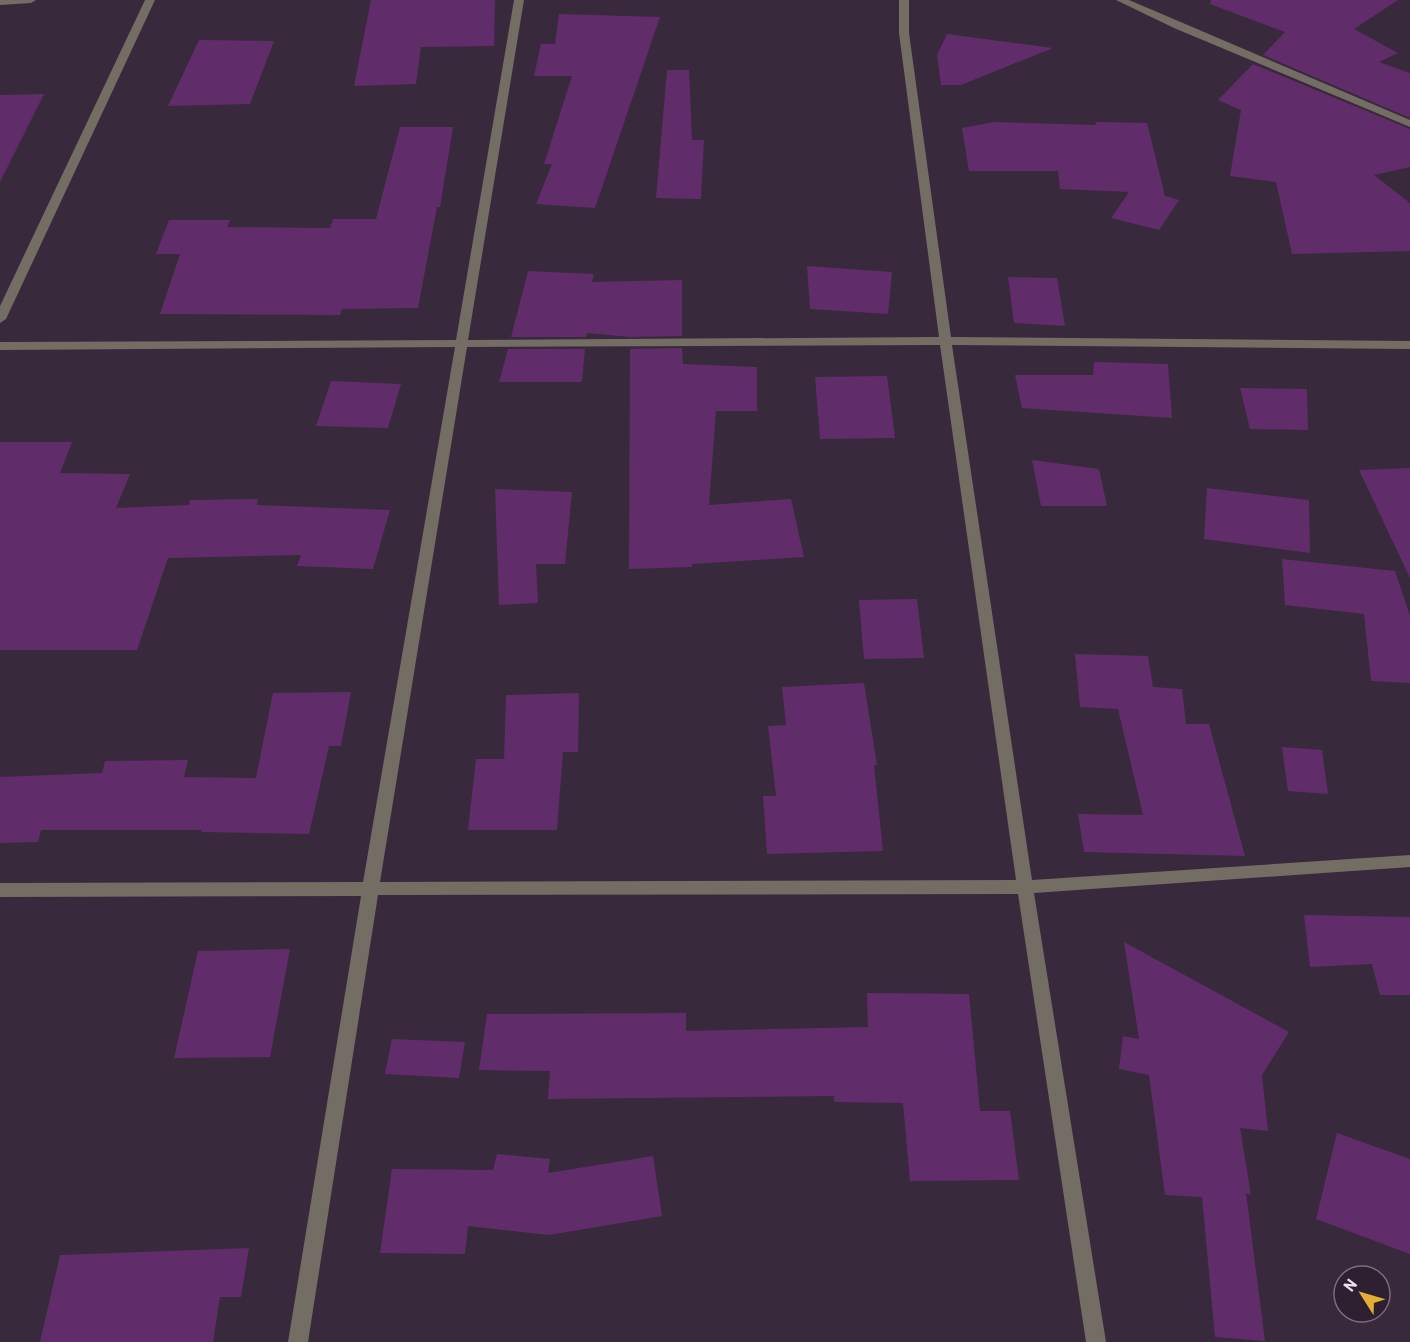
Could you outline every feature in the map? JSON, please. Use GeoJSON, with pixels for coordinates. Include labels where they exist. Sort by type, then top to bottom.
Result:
{"type":"FeatureCollection","features":[{"type":"Feature","properties":{"kind":"street"},"geometry":{"type":"LineString","coordinates":[[0,2],[31,0]]}},
{"type":"Feature","properties":{"kind":"street"},"geometry":{"type":"LineString","coordinates":[[0,319],[150,0]]}},
{"type":"Feature","properties":{"kind":"street"},"geometry":{"type":"LineString","coordinates":[[297,1342],[519,0]]}},
{"type":"Feature","properties":{"kind":"street"},"geometry":{"type":"LineString","coordinates":[[904,0],[904,33],[944,341],[1023,887],[1096,1342]]}},
{"type":"Feature","properties":{"kind":"street"},"geometry":{"type":"LineString","coordinates":[[1122,0],[1177,26],[1410,124]]}},
{"type":"Feature","properties":{"kind":"street"},"geometry":{"type":"LineString","coordinates":[[0,346],[944,341],[1410,345]]}},
{"type":"Feature","properties":{"kind":"street"},"geometry":{"type":"LineString","coordinates":[[0,890],[1023,887],[1410,861]]}},
{"type":"Feature","properties":{"kind":"building"},"geometry":{"type":"Polygon","coordinates":[[[371,0],[495,0],[494,46],[421,47],[416,84],[354,86],[371,0]]]}},
{"type":"Feature","properties":{"kind":"building"},"geometry":{"type":"Polygon","coordinates":[[[1211,0],[1398,0],[1354,29],[1398,53],[1379,62],[1410,73],[1410,118],[1263,55],[1285,32],[1210,4],[1211,0]]]}},
{"type":"Feature","properties":{"kind":"building"},"geometry":{"type":"Polygon","coordinates":[[[559,14],[660,17],[595,208],[536,204],[552,164],[544,164],[572,76],[534,76],[541,44],[555,44],[559,14]]]}},
{"type":"Feature","properties":{"kind":"building"},"geometry":{"type":"Polygon","coordinates":[[[947,34],[1053,48],[961,85],[941,85],[937,55],[947,34]]]}},
{"type":"Feature","properties":{"kind":"building"},"geometry":{"type":"Polygon","coordinates":[[[199,40],[274,41],[250,104],[168,106],[199,40]]]}},
{"type":"Feature","properties":{"kind":"building"},"geometry":{"type":"Polygon","coordinates":[[[1253,64],[1410,129],[1410,167],[1374,175],[1410,203],[1410,251],[1292,254],[1276,182],[1230,176],[1241,110],[1218,100],[1253,64]]]}},
{"type":"Feature","properties":{"kind":"building"},"geometry":{"type":"Polygon","coordinates":[[[667,70],[689,70],[692,140],[704,140],[701,199],[656,198],[667,70]]]}},
{"type":"Feature","properties":{"kind":"building"},"geometry":{"type":"Polygon","coordinates":[[[44,94],[0,182],[0,95],[44,94]]]}},
{"type":"Feature","properties":{"kind":"building"},"geometry":{"type":"Polygon","coordinates":[[[994,122],[1096,125],[1095,122],[1147,123],[1165,196],[1179,200],[1159,230],[1111,218],[1129,192],[1060,189],[1058,171],[969,171],[962,128],[994,122]]]}},
{"type":"Feature","properties":{"kind":"building"},"geometry":{"type":"Polygon","coordinates":[[[400,127],[453,127],[440,207],[437,207],[418,308],[342,309],[340,315],[160,314],[180,254],[156,254],[169,220],[230,220],[227,227],[330,228],[333,219],[376,219],[400,127]]]}},
{"type":"Feature","properties":{"kind":"building"},"geometry":{"type":"Polygon","coordinates":[[[807,266],[892,272],[888,314],[810,309],[807,266]]]}},
{"type":"Feature","properties":{"kind":"building"},"geometry":{"type":"Polygon","coordinates":[[[528,271],[594,274],[592,282],[682,280],[682,336],[630,337],[587,333],[586,337],[511,337],[528,271]]]}},
{"type":"Feature","properties":{"kind":"building"},"geometry":{"type":"Polygon","coordinates":[[[1008,277],[1057,278],[1065,326],[1014,323],[1008,277]]]}},
{"type":"Feature","properties":{"kind":"building"},"geometry":{"type":"Polygon","coordinates":[[[682,348],[683,364],[757,367],[757,411],[716,411],[709,505],[791,499],[804,557],[692,564],[692,567],[629,569],[630,349],[682,348]]]}},
{"type":"Feature","properties":{"kind":"building"},"geometry":{"type":"Polygon","coordinates":[[[508,349],[585,349],[582,382],[499,382],[508,349]]]}},
{"type":"Feature","properties":{"kind":"building"},"geometry":{"type":"Polygon","coordinates":[[[1094,362],[1168,364],[1172,418],[1022,408],[1015,375],[1093,375],[1094,362]]]}},
{"type":"Feature","properties":{"kind":"building"},"geometry":{"type":"Polygon","coordinates":[[[887,376],[895,438],[820,439],[815,377],[887,376]]]}},
{"type":"Feature","properties":{"kind":"building"},"geometry":{"type":"Polygon","coordinates":[[[331,381],[401,384],[388,428],[316,426],[331,381]]]}},
{"type":"Feature","properties":{"kind":"building"},"geometry":{"type":"Polygon","coordinates":[[[1240,388],[1307,389],[1308,430],[1250,429],[1240,388]]]}},
{"type":"Feature","properties":{"kind":"building"},"geometry":{"type":"Polygon","coordinates":[[[0,442],[72,442],[60,473],[130,474],[116,508],[189,505],[190,500],[258,499],[257,505],[390,510],[373,569],[297,566],[301,555],[168,558],[137,650],[0,650],[0,442]]]}},
{"type":"Feature","properties":{"kind":"building"},"geometry":{"type":"Polygon","coordinates":[[[1032,460],[1099,469],[1107,506],[1041,506],[1032,460]]]}},
{"type":"Feature","properties":{"kind":"building"},"geometry":{"type":"Polygon","coordinates":[[[1410,468],[1410,578],[1359,470],[1410,468]]]}},
{"type":"Feature","properties":{"kind":"building"},"geometry":{"type":"Polygon","coordinates":[[[1207,488],[1309,500],[1310,553],[1204,539],[1207,488]]]}},
{"type":"Feature","properties":{"kind":"building"},"geometry":{"type":"Polygon","coordinates":[[[495,489],[572,492],[565,564],[536,564],[538,603],[499,605],[495,489]]]}},
{"type":"Feature","properties":{"kind":"building"},"geometry":{"type":"Polygon","coordinates":[[[1282,559],[1395,571],[1410,616],[1410,683],[1371,681],[1364,614],[1285,605],[1282,559]]]}},
{"type":"Feature","properties":{"kind":"building"},"geometry":{"type":"Polygon","coordinates":[[[917,599],[924,658],[864,659],[859,600],[917,599]]]}},
{"type":"Feature","properties":{"kind":"building"},"geometry":{"type":"Polygon","coordinates":[[[1075,654],[1148,656],[1153,687],[1182,689],[1186,724],[1209,724],[1245,856],[1084,852],[1078,814],[1143,815],[1118,709],[1080,707],[1075,654]]]}},
{"type":"Feature","properties":{"kind":"building"},"geometry":{"type":"Polygon","coordinates":[[[864,683],[877,765],[874,765],[883,851],[767,854],[763,796],[776,796],[768,726],[786,725],[782,687],[864,683]]]}},
{"type":"Feature","properties":{"kind":"building"},"geometry":{"type":"Polygon","coordinates":[[[351,692],[341,746],[329,746],[309,834],[201,832],[202,830],[41,830],[38,842],[0,843],[0,777],[102,773],[105,761],[188,760],[184,777],[256,778],[273,693],[351,692]]]}},
{"type":"Feature","properties":{"kind":"building"},"geometry":{"type":"Polygon","coordinates":[[[579,693],[578,752],[563,752],[557,830],[468,830],[476,759],[504,759],[506,695],[579,693]]]}},
{"type":"Feature","properties":{"kind":"building"},"geometry":{"type":"Polygon","coordinates":[[[1282,747],[1322,750],[1328,794],[1288,791],[1282,747]]]}},
{"type":"Feature","properties":{"kind":"building"},"geometry":{"type":"Polygon","coordinates":[[[1304,915],[1410,917],[1410,995],[1380,995],[1372,964],[1310,967],[1304,915]]]}},
{"type":"Feature","properties":{"kind":"building"},"geometry":{"type":"Polygon","coordinates":[[[1124,942],[1289,1032],[1262,1075],[1268,1131],[1240,1128],[1251,1195],[1246,1193],[1265,1341],[1215,1337],[1202,1197],[1165,1195],[1149,1075],[1119,1069],[1123,1036],[1139,1039],[1124,942]]]}},
{"type":"Feature","properties":{"kind":"building"},"geometry":{"type":"Polygon","coordinates":[[[290,949],[270,1057],[174,1058],[198,951],[290,949]]]}},
{"type":"Feature","properties":{"kind":"building"},"geometry":{"type":"Polygon","coordinates":[[[867,993],[969,994],[980,1111],[1010,1111],[1019,1180],[910,1181],[903,1103],[834,1102],[834,1096],[548,1099],[550,1071],[479,1070],[487,1014],[686,1013],[686,1031],[868,1027],[867,993]]]}},
{"type":"Feature","properties":{"kind":"building"},"geometry":{"type":"Polygon","coordinates":[[[392,1039],[465,1042],[459,1078],[385,1074],[392,1039]]]}},
{"type":"Feature","properties":{"kind":"building"},"geometry":{"type":"Polygon","coordinates":[[[1337,1133],[1410,1159],[1410,1254],[1316,1219],[1337,1133]]]}},
{"type":"Feature","properties":{"kind":"building"},"geometry":{"type":"Polygon","coordinates":[[[497,1154],[550,1159],[548,1173],[653,1156],[662,1216],[549,1235],[468,1226],[465,1254],[380,1253],[392,1169],[493,1170],[497,1154]]]}},
{"type":"Feature","properties":{"kind":"building"},"geometry":{"type":"Polygon","coordinates":[[[249,1248],[241,1297],[220,1297],[213,1342],[40,1342],[60,1255],[249,1248]]]}}]}
